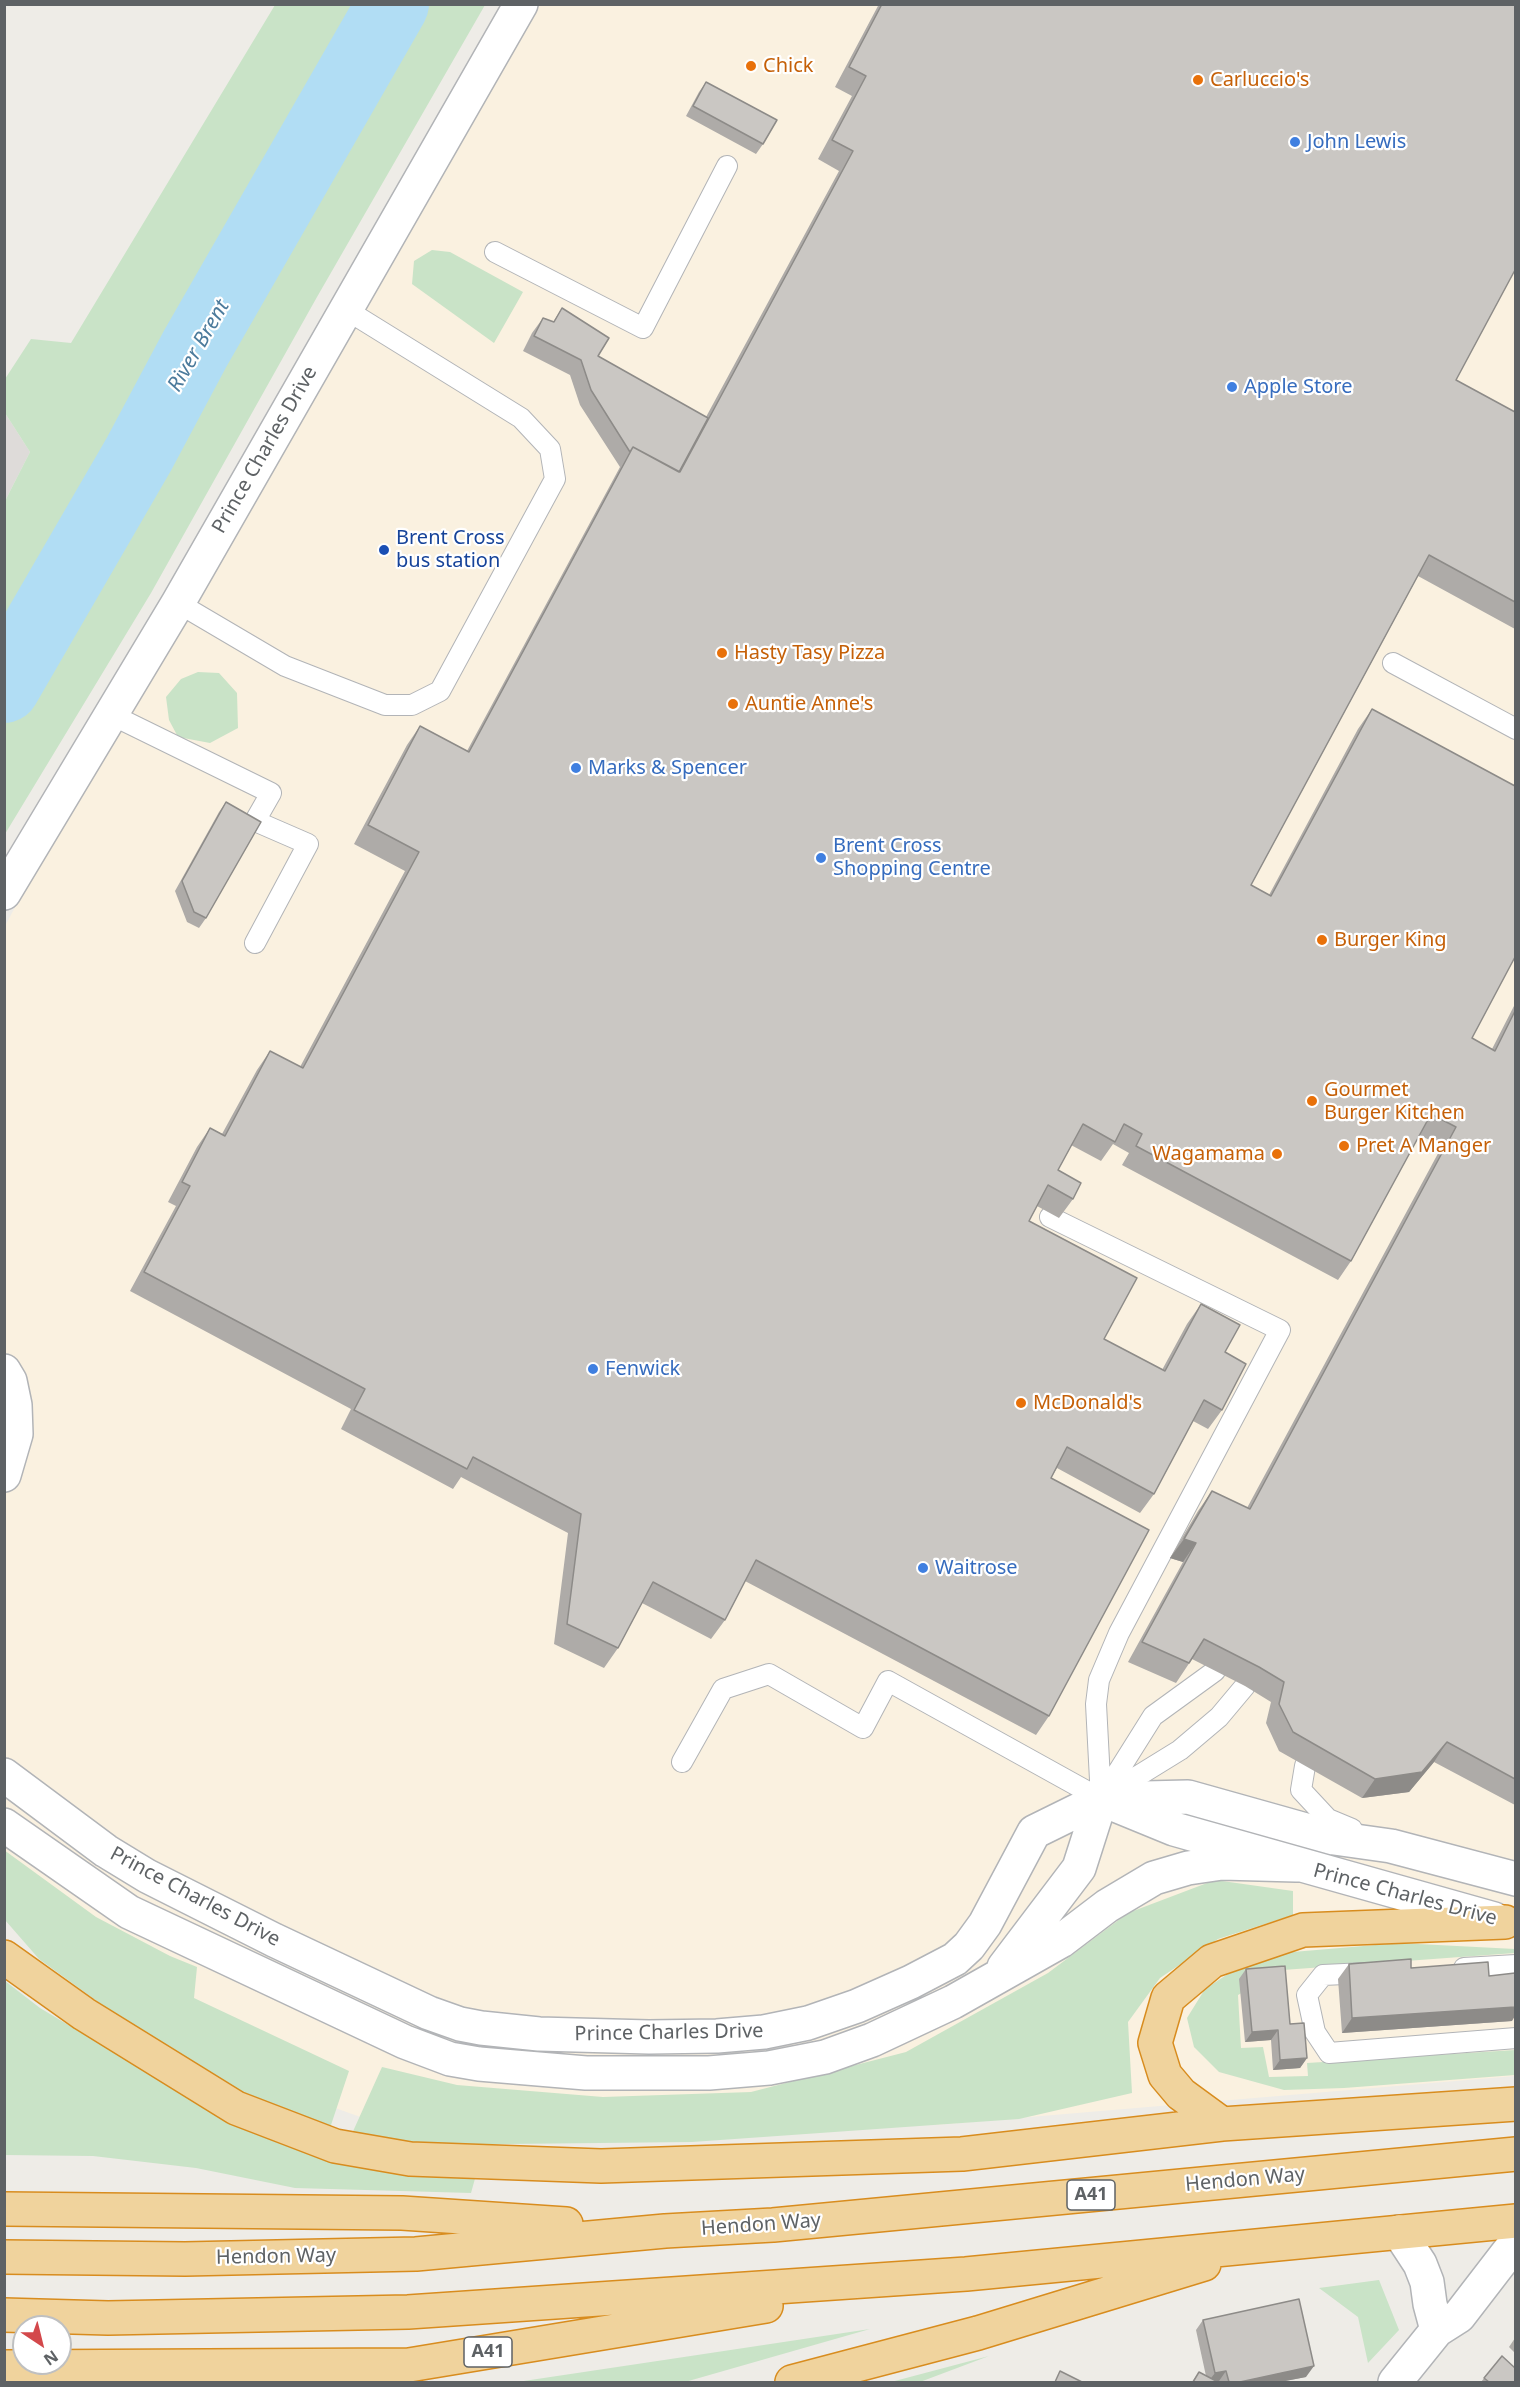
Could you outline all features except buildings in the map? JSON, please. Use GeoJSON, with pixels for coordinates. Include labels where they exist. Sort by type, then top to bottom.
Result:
{"type":"FeatureCollection","features":[{"type":"Feature","properties":{"kind":"highway"},"geometry":{"type":"LineString","coordinates":[[1222,2124],[1181,2094],[1165,2075],[1155,2043],[1168,1998],[1212,1961],[1303,1930],[1510,1923]]}},
{"type":"Feature","properties":{"kind":"highway"},"geometry":{"type":"LineString","coordinates":[[4,1957],[84,2014],[237,2108],[335,2146],[411,2159],[601,2166],[962,2154],[1222,2124],[1515,2104]]}},
{"type":"Feature","properties":{"kind":"highway","name":"Hendon Way"},"geometry":{"type":"LineString","coordinates":[[13,2257],[185,2259],[416,2254],[665,2231],[785,2224],[1515,2154]]}},
{"type":"Feature","properties":{"kind":"highway","name":"A41"},"geometry":{"type":"LineString","coordinates":[[19,2210],[402,2212],[665,2231]]}},
{"type":"Feature","properties":{"kind":"highway","name":"A41"},"geometry":{"type":"LineString","coordinates":[[5,2315],[108,2318],[408,2312],[966,2274],[1515,2221]]}},
{"type":"Feature","properties":{"kind":"highway"},"geometry":{"type":"LineString","coordinates":[[792,2382],[978,2333],[1275,2243]]}},
{"type":"Feature","properties":{"kind":"highway","name":"A41"},"geometry":{"type":"LineString","coordinates":[[72,2371],[252,2364],[409,2365],[966,2274]]}},
{"type":"Feature","properties":{"kind":"street","name":"Prince Charles Drive"},"geometry":{"type":"LineString","coordinates":[[4,893],[178,603],[521,4]]}},
{"type":"Feature","properties":{"kind":"street"},"geometry":{"type":"LineString","coordinates":[[4,1371],[10,1381],[15,1405],[16,1434],[4,1475]]}},
{"type":"Feature","properties":{"kind":"street","name":"Prince Charles Drive"},"geometry":{"type":"LineString","coordinates":[[4,1775],[106,1851],[147,1876],[274,1940],[429,2013],[460,2024],[539,2034],[717,2036],[764,2032],[807,2023],[857,2006],[955,1959],[969,1946],[985,1924],[1034,1832],[1101,1799],[1174,1829],[1510,1923]]}},
{"type":"Feature","properties":{"kind":"street"},"geometry":{"type":"LineString","coordinates":[[994,1980],[1079,1868],[1101,1799],[1188,1797],[1334,1838],[1391,1845],[1515,1879]]}},
{"type":"Feature","properties":{"kind":"street","name":"Prince Charles Drive"},"geometry":{"type":"LineString","coordinates":[[4,1825],[129,1912],[434,2054],[469,2063],[515,2069],[586,2073],[709,2073],[769,2068],[825,2056],[872,2040],[994,1980],[1060,1941],[1107,1906],[1154,1878],[1188,1868],[1222,1863],[1296,1865]]}},
{"type":"Feature","properties":{"kind":"street"},"geometry":{"type":"LineString","coordinates":[[1399,2232],[1420,2264],[1427,2282],[1437,2330]]}},
{"type":"Feature","properties":{"kind":"street"},"geometry":{"type":"LineString","coordinates":[[1395,2382],[1437,2330],[1459,2316],[1515,2242]]}},
{"type":"Feature","properties":{"kind":"lane"},"geometry":{"type":"LineString","coordinates":[[495,252],[643,328],[727,166]]}},
{"type":"Feature","properties":{"kind":"lane"},"geometry":{"type":"LineString","coordinates":[[178,603],[285,666],[385,705],[412,705],[440,691],[555,479],[550,449],[521,418],[345,309]]}},
{"type":"Feature","properties":{"kind":"lane"},"geometry":{"type":"LineString","coordinates":[[1393,663],[1515,729]]}},
{"type":"Feature","properties":{"kind":"lane"},"geometry":{"type":"LineString","coordinates":[[110,714],[272,793],[255,820],[308,844],[255,943]]}},
{"type":"Feature","properties":{"kind":"lane"},"geometry":{"type":"LineString","coordinates":[[1050,1217],[1280,1330],[1119,1633],[1099,1680],[1096,1704],[1101,1799]]}},
{"type":"Feature","properties":{"kind":"lane"},"geometry":{"type":"LineString","coordinates":[[1101,1799],[1153,1716],[1215,1671]]}},
{"type":"Feature","properties":{"kind":"lane"},"geometry":{"type":"LineString","coordinates":[[682,1762],[723,1689],[769,1674],[863,1728],[888,1681],[1101,1799]]}},
{"type":"Feature","properties":{"kind":"lane"},"geometry":{"type":"LineString","coordinates":[[1101,1799],[1180,1750],[1219,1717],[1245,1686]]}},
{"type":"Feature","properties":{"kind":"lane"},"geometry":{"type":"LineString","coordinates":[[1305,1766],[1301,1790],[1328,1820],[1391,1845]]}},
{"type":"Feature","properties":{"kind":"lane"},"geometry":{"type":"LineString","coordinates":[[1448,1969],[1515,1965]]}},
{"type":"Feature","properties":{"kind":"lane"},"geometry":{"type":"LineString","coordinates":[[1379,1972],[1323,1976],[1307,1995],[1315,2032],[1329,2053],[1515,2038]]}},
{"type":"Feature","properties":{"kind":"lane"},"geometry":{"type":"LineString","coordinates":[[709,2073],[717,2036]]}},
{"type":"Feature","properties":{"kind":"shaded area"},"geometry":{"type":"Polygon","coordinates":[[[524,5],[1515,5],[1515,2076],[935,2125],[397,2130],[186,2055],[5,1903],[5,926],[178,603],[524,5]]]}},
{"type":"Feature","properties":{"kind":"shaded area"},"geometry":{"type":"Polygon","coordinates":[[[5,413],[30,452],[5,501],[5,413]]]}},
{"type":"Feature","properties":{"kind":"green space"},"geometry":{"type":"Polygon","coordinates":[[[275,5],[367,5],[5,647],[5,501],[30,452],[5,413],[5,379],[31,339],[71,343],[275,5]]]}},
{"type":"Feature","properties":{"kind":"green space"},"geometry":{"type":"Polygon","coordinates":[[[406,5],[485,5],[317,297],[151,593],[5,834],[5,724],[156,464],[406,5]]]}},
{"type":"Feature","properties":{"kind":"green space"},"geometry":{"type":"Polygon","coordinates":[[[432,250],[450,252],[523,292],[494,343],[412,284],[414,261],[432,250]]]}},
{"type":"Feature","properties":{"kind":"green space"},"geometry":{"type":"Polygon","coordinates":[[[198,672],[219,673],[237,693],[238,728],[210,743],[178,737],[169,720],[166,697],[181,679],[198,672]]]}},
{"type":"Feature","properties":{"kind":"green space"},"geometry":{"type":"Polygon","coordinates":[[[4,1850],[96,1917],[170,1956],[197,1967],[194,1998],[349,2071],[329,2131],[260,2102],[138,2031],[39,1959],[5,1920],[4,1850]]]}},
{"type":"Feature","properties":{"kind":"green space"},"geometry":{"type":"Polygon","coordinates":[[[1215,1880],[1293,1891],[1293,1915],[1218,1939],[1160,1978],[1128,2022],[1132,2093],[1019,2119],[692,2142],[415,2145],[350,2138],[382,2067],[457,2085],[603,2097],[751,2092],[906,2052],[1048,1973],[1128,1913],[1215,1880]]]}},
{"type":"Feature","properties":{"kind":"green space"},"geometry":{"type":"Polygon","coordinates":[[[1399,1943],[1515,1949],[1515,1953],[1283,1970],[1238,1995],[1241,2048],[1263,2047],[1269,2077],[1308,2076],[1307,2063],[1515,2050],[1515,2075],[1344,2088],[1284,2090],[1219,2072],[1194,2047],[1187,2018],[1205,1989],[1231,1972],[1281,1953],[1399,1943]]]}},
{"type":"Feature","properties":{"kind":"green space"},"geometry":{"type":"Polygon","coordinates":[[[5,1981],[40,2008],[205,2107],[476,2175],[471,2193],[295,2188],[196,2168],[93,2156],[5,2155],[5,1981]]]}},
{"type":"Feature","properties":{"kind":"green space"},"geometry":{"type":"Polygon","coordinates":[[[1379,2280],[1399,2330],[1368,2363],[1358,2317],[1319,2288],[1379,2280]]]}},
{"type":"Feature","properties":{"kind":"green space"},"geometry":{"type":"Polygon","coordinates":[[[870,2329],[685,2382],[517,2382],[664,2360],[870,2329]]]}},
{"type":"Feature","properties":{"kind":"green space"},"geometry":{"type":"Polygon","coordinates":[[[989,2356],[920,2382],[891,2382],[989,2356]]]}},
{"type":"Feature","properties":{"kind":"waterway","name":"River Brent"},"geometry":{"type":"LineString","coordinates":[[4,687],[139,454],[195,349],[393,4]]}},
{"type":"Feature","properties":{"kind":"place","name":"Chick"},"geometry":{"type":"Point","coordinates":[751,66]}},
{"type":"Feature","properties":{"kind":"place","name":"Carluccio's"},"geometry":{"type":"Point","coordinates":[1198,80]}},
{"type":"Feature","properties":{"kind":"place","name":"John Lewis"},"geometry":{"type":"Point","coordinates":[1295,142]}},
{"type":"Feature","properties":{"kind":"place","name":"Apple Store"},"geometry":{"type":"Point","coordinates":[1232,387]}},
{"type":"Feature","properties":{"kind":"place","name":"Brent Cross bus station"},"geometry":{"type":"Point","coordinates":[384,550]}},
{"type":"Feature","properties":{"kind":"place","name":"Hasty Tasy Pizza"},"geometry":{"type":"Point","coordinates":[722,653]}},
{"type":"Feature","properties":{"kind":"place","name":"Auntie Anne's"},"geometry":{"type":"Point","coordinates":[733,704]}},
{"type":"Feature","properties":{"kind":"place","name":"Marks & Spencer"},"geometry":{"type":"Point","coordinates":[576,768]}},
{"type":"Feature","properties":{"kind":"place","name":"Brent Cross Shopping Centre"},"geometry":{"type":"Point","coordinates":[821,858]}},
{"type":"Feature","properties":{"kind":"place","name":"Burger King"},"geometry":{"type":"Point","coordinates":[1322,940]}},
{"type":"Feature","properties":{"kind":"place","name":"Gourmet Burger Kitchen"},"geometry":{"type":"Point","coordinates":[1312,1101]}},
{"type":"Feature","properties":{"kind":"place","name":"Pret A Manger"},"geometry":{"type":"Point","coordinates":[1344,1146]}},
{"type":"Feature","properties":{"kind":"place","name":"Wagamama"},"geometry":{"type":"Point","coordinates":[1277,1154]}},
{"type":"Feature","properties":{"kind":"place","name":"Fenwick"},"geometry":{"type":"Point","coordinates":[593,1369]}},
{"type":"Feature","properties":{"kind":"place","name":"McDonald's"},"geometry":{"type":"Point","coordinates":[1021,1403]}},
{"type":"Feature","properties":{"kind":"place","name":"Waitrose"},"geometry":{"type":"Point","coordinates":[923,1568]}}]}
